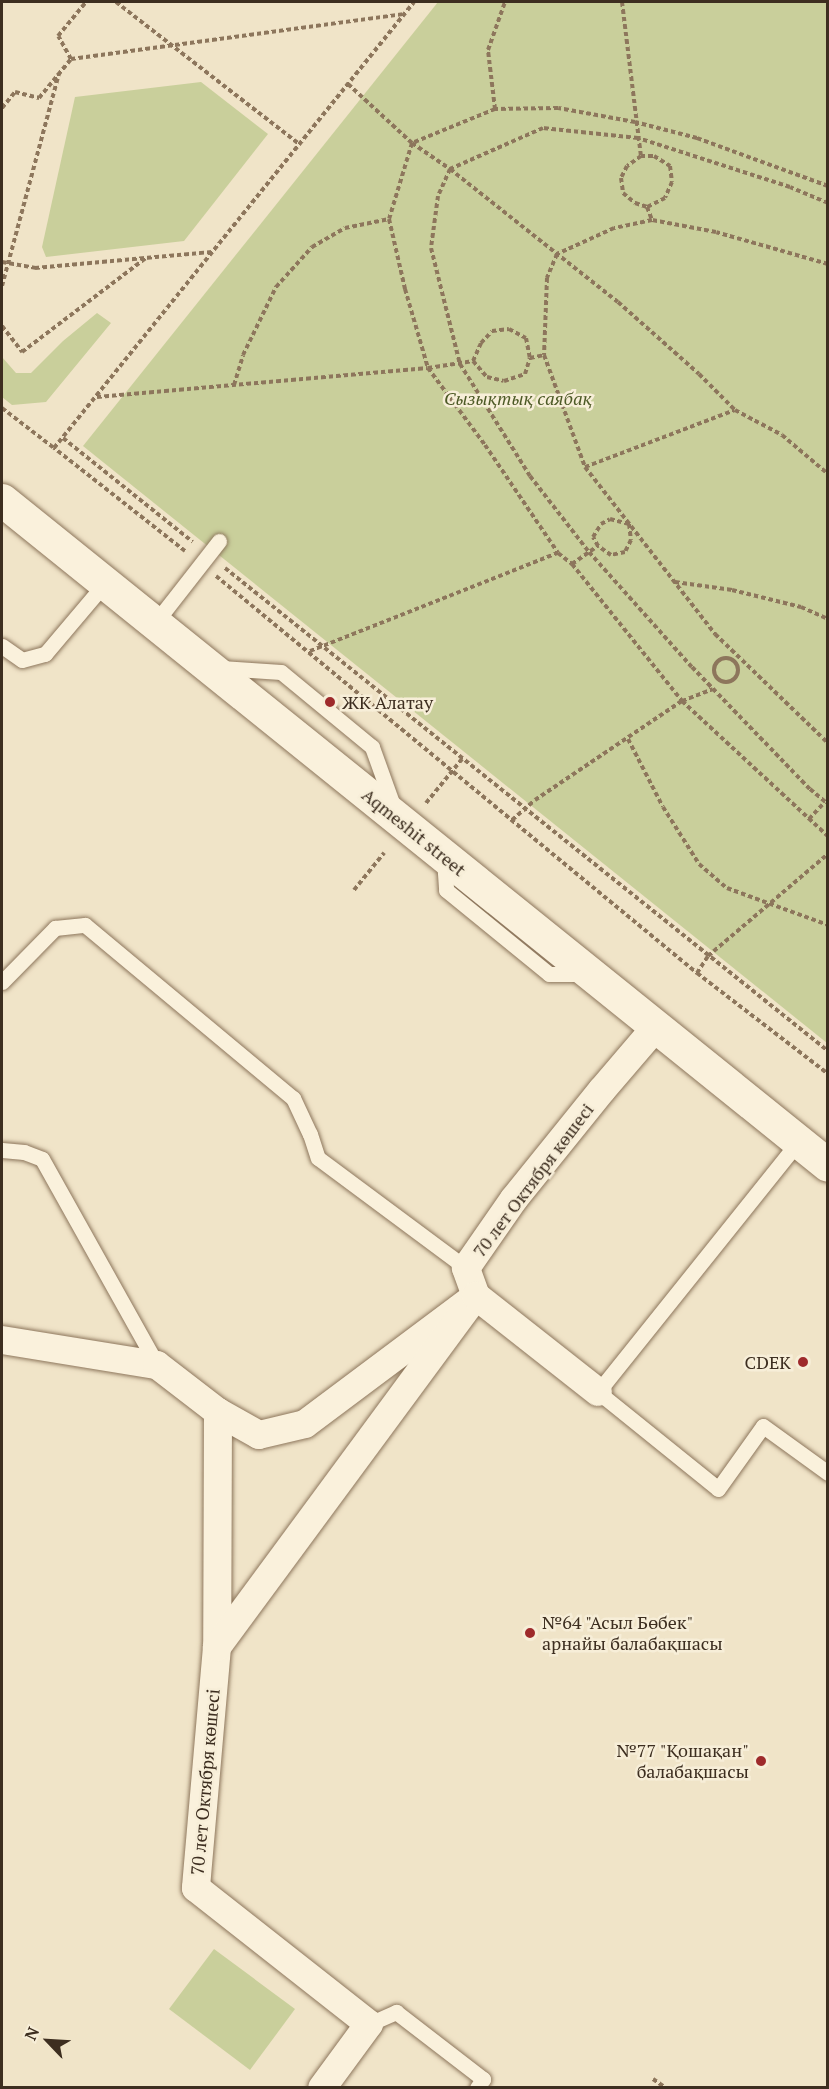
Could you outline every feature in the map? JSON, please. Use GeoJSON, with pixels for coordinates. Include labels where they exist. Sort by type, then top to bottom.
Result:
{"type":"FeatureCollection","features":[{"type":"Feature","properties":{"kind":"main road","name":"Aqmeshit street"},"geometry":{"type":"LineString","coordinates":[[2,500],[210,668],[412,812],[444,856],[828,1165]]}},
{"type":"Feature","properties":{"kind":"street","name":"70 лет Октября көшесі"},"geometry":{"type":"LineString","coordinates":[[476,1296],[466,1268],[521,1190],[656,1027]]}},
{"type":"Feature","properties":{"kind":"street"},"geometry":{"type":"LineString","coordinates":[[476,1296],[598,1392]]}},
{"type":"Feature","properties":{"kind":"street"},"geometry":{"type":"LineString","coordinates":[[2,1340],[157,1365],[218,1412],[259,1435],[305,1424],[476,1296]]}},
{"type":"Feature","properties":{"kind":"street"},"geometry":{"type":"LineString","coordinates":[[218,1647],[476,1296]]}},
{"type":"Feature","properties":{"kind":"street","name":"70 лет Октября көшесі"},"geometry":{"type":"LineString","coordinates":[[218,1412],[218,1647],[196,1888],[369,2024]]}},
{"type":"Feature","properties":{"kind":"street"},"geometry":{"type":"LineString","coordinates":[[322,2088],[369,2024]]}},
{"type":"Feature","properties":{"kind":"lane"},"geometry":{"type":"LineString","coordinates":[[154,623],[219,541]]}},
{"type":"Feature","properties":{"kind":"lane"},"geometry":{"type":"LineString","coordinates":[[2,646],[22,660],[45,654],[105,583]]}},
{"type":"Feature","properties":{"kind":"lane"},"geometry":{"type":"LineString","coordinates":[[2,982],[55,928],[85,924],[293,1098],[310,1134],[318,1158],[466,1268]]}},
{"type":"Feature","properties":{"kind":"lane"},"geometry":{"type":"LineString","coordinates":[[798,1142],[598,1392],[718,1489],[763,1426],[828,1473]]}},
{"type":"Feature","properties":{"kind":"lane"},"geometry":{"type":"LineString","coordinates":[[2,1150],[24,1152],[42,1159],[157,1365]]}},
{"type":"Feature","properties":{"kind":"lane"},"geometry":{"type":"LineString","coordinates":[[369,2024],[396,2012],[483,2079],[477,2088]]}},
{"type":"Feature","properties":{"kind":"path"},"geometry":{"type":"LineString","coordinates":[[71,59],[58,36],[87,2]]}},
{"type":"Feature","properties":{"kind":"path"},"geometry":{"type":"LineString","coordinates":[[116,2],[299,144]]}},
{"type":"Feature","properties":{"kind":"path"},"geometry":{"type":"LineString","coordinates":[[54,448],[414,2]]}},
{"type":"Feature","properties":{"kind":"path"},"geometry":{"type":"LineString","coordinates":[[495,109],[488,50],[505,2]]}},
{"type":"Feature","properties":{"kind":"path"},"geometry":{"type":"LineString","coordinates":[[622,2],[641,156]]}},
{"type":"Feature","properties":{"kind":"path"},"geometry":{"type":"LineString","coordinates":[[2,108],[15,92],[39,98],[71,59],[404,14]]}},
{"type":"Feature","properties":{"kind":"path"},"geometry":{"type":"LineString","coordinates":[[2,286],[59,74]]}},
{"type":"Feature","properties":{"kind":"path"},"geometry":{"type":"LineString","coordinates":[[348,84],[412,143],[450,169],[618,302],[699,374],[735,410],[782,435],[828,474]]}},
{"type":"Feature","properties":{"kind":"path"},"geometry":{"type":"LineString","coordinates":[[412,143],[495,109],[558,108],[635,122],[697,138],[828,186]]}},
{"type":"Feature","properties":{"kind":"path"},"geometry":{"type":"LineString","coordinates":[[809,819],[826,803],[708,684],[589,552],[530,476],[460,364],[431,248],[438,196],[450,169],[543,128],[638,138],[790,187],[828,203]]}},
{"type":"Feature","properties":{"kind":"path"},"geometry":{"type":"LineString","coordinates":[[412,143],[389,219],[405,289],[428,368],[485,445],[558,553],[572,564],[682,701],[828,836]]}},
{"type":"Feature","properties":{"kind":"path"},"geometry":{"type":"LineString","coordinates":[[641,156],[654,156],[670,166],[672,182],[665,198],[647,207],[635,203],[623,193],[621,178],[627,166],[641,156]]}},
{"type":"Feature","properties":{"kind":"path"},"geometry":{"type":"LineString","coordinates":[[647,207],[652,220]]}},
{"type":"Feature","properties":{"kind":"path"},"geometry":{"type":"LineString","coordinates":[[234,385],[243,355],[276,287],[312,247],[345,228],[389,219]]}},
{"type":"Feature","properties":{"kind":"path"},"geometry":{"type":"LineString","coordinates":[[828,264],[716,232],[652,220],[614,228],[557,254],[547,278],[544,355],[585,467],[715,634],[828,743]]}},
{"type":"Feature","properties":{"kind":"path"},"geometry":{"type":"LineString","coordinates":[[2,262],[35,268],[212,252]]}},
{"type":"Feature","properties":{"kind":"path"},"geometry":{"type":"LineString","coordinates":[[2,326],[22,352],[146,258]]}},
{"type":"Feature","properties":{"kind":"path"},"geometry":{"type":"LineString","coordinates":[[509,329],[526,338],[530,358],[525,374],[504,381],[487,377],[473,362],[481,343],[492,331],[509,329]]}},
{"type":"Feature","properties":{"kind":"path"},"geometry":{"type":"LineString","coordinates":[[530,358],[544,355]]}},
{"type":"Feature","properties":{"kind":"path"},"geometry":{"type":"LineString","coordinates":[[96,397],[428,368],[473,362]]}},
{"type":"Feature","properties":{"kind":"path"},"geometry":{"type":"LineString","coordinates":[[2,408],[322,646],[828,1051]]}},
{"type":"Feature","properties":{"kind":"path"},"geometry":{"type":"LineString","coordinates":[[585,467],[735,410]]}},
{"type":"Feature","properties":{"kind":"path"},"geometry":{"type":"LineString","coordinates":[[63,438],[310,651],[512,820],[697,973],[828,1074]]}},
{"type":"Feature","properties":{"kind":"path"},"geometry":{"type":"LineString","coordinates":[[610,519],[629,525],[631,540],[625,552],[611,555],[598,546],[593,537],[601,524],[610,519]]}},
{"type":"Feature","properties":{"kind":"path"},"geometry":{"type":"LineString","coordinates":[[572,564],[598,546]]}},
{"type":"Feature","properties":{"kind":"path"},"geometry":{"type":"LineString","coordinates":[[310,651],[558,553]]}},
{"type":"Feature","properties":{"kind":"path"},"geometry":{"type":"LineString","coordinates":[[674,582],[732,590],[801,607],[828,619]]}},
{"type":"Feature","properties":{"kind":"path"},"geometry":{"type":"LineString","coordinates":[[730,658],[736,663],[738,668],[733,680],[721,681],[716,677],[713,671],[718,660],[730,658]]}},
{"type":"Feature","properties":{"kind":"path"},"geometry":{"type":"LineString","coordinates":[[736,663],[741,659]]}},
{"type":"Feature","properties":{"kind":"path"},"geometry":{"type":"LineString","coordinates":[[708,684],[716,677]]}},
{"type":"Feature","properties":{"kind":"path"},"geometry":{"type":"LineString","coordinates":[[512,820],[682,701],[713,689]]}},
{"type":"Feature","properties":{"kind":"path"},"geometry":{"type":"LineString","coordinates":[[628,739],[663,807],[699,864],[727,888],[828,925]]}},
{"type":"Feature","properties":{"kind":"path"},"geometry":{"type":"LineString","coordinates":[[412,812],[462,759]]}},
{"type":"Feature","properties":{"kind":"path"},"geometry":{"type":"LineString","coordinates":[[354,890],[384,853]]}},
{"type":"Feature","properties":{"kind":"path"},"geometry":{"type":"LineString","coordinates":[[697,973],[708,956],[828,854]]}},
{"type":"Feature","properties":{"kind":"path"},"geometry":{"type":"LineString","coordinates":[[653,2079],[666,2088]]}},
{"type":"Feature","properties":{"kind":"green space","name":"Сызықтық саябақ"},"geometry":{"type":"Polygon","coordinates":[[[438,2],[827,2],[827,1043],[83,446],[438,2]]]}},
{"type":"Feature","properties":{"kind":"green space"},"geometry":{"type":"Polygon","coordinates":[[[201,82],[268,134],[184,241],[46,257],[42,247],[75,97],[201,82]]]}},
{"type":"Feature","properties":{"kind":"green space"},"geometry":{"type":"Polygon","coordinates":[[[97,313],[111,323],[46,402],[12,405],[2,397],[2,357],[16,373],[31,373],[63,341],[97,313]]]}},
{"type":"Feature","properties":{"kind":"green space"},"geometry":{"type":"Polygon","coordinates":[[[214,1949],[295,2009],[250,2070],[169,2009],[214,1949]]]}},
{"type":"Feature","properties":{"kind":"place","name":"ЖК Алатау"},"geometry":{"type":"Point","coordinates":[330,702]}},
{"type":"Feature","properties":{"kind":"place","name":"CDEK"},"geometry":{"type":"Point","coordinates":[803,1362]}},
{"type":"Feature","properties":{"kind":"place","name":"№64 \"Асыл Бөбек\" арнайы балабақшасы"},"geometry":{"type":"Point","coordinates":[530,1633]}},
{"type":"Feature","properties":{"kind":"place","name":"№77 \"Қошақан\" балабақшасы"},"geometry":{"type":"Point","coordinates":[761,1761]}}]}
